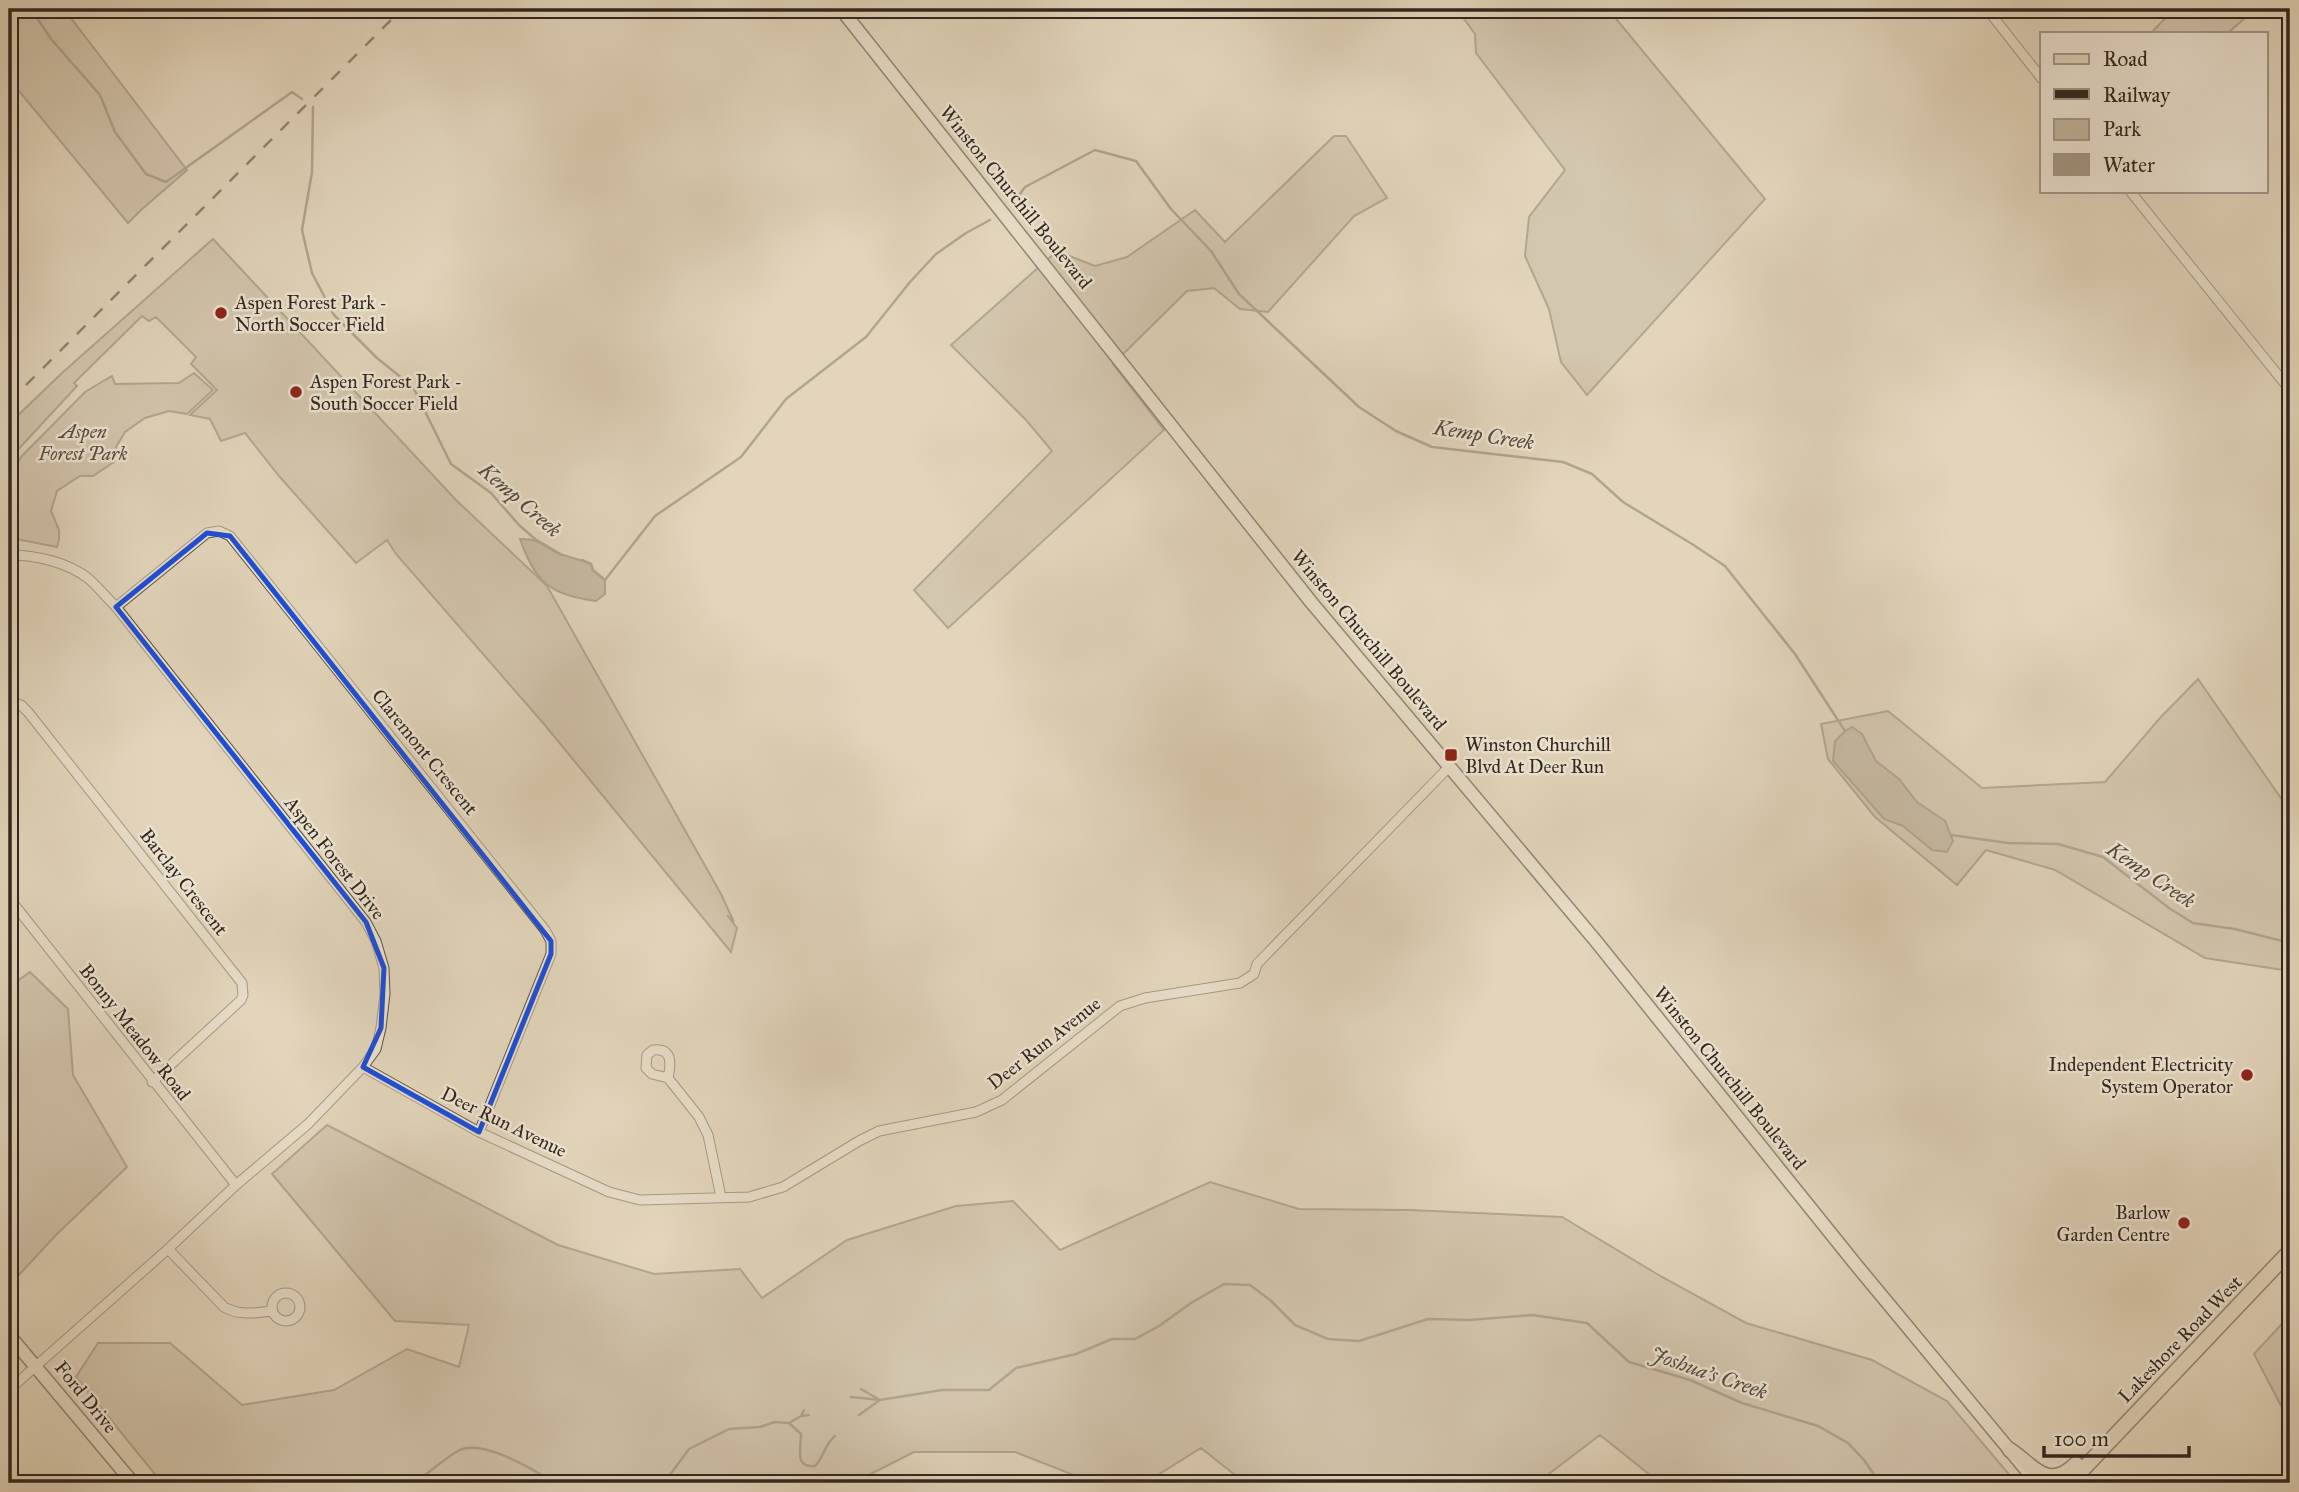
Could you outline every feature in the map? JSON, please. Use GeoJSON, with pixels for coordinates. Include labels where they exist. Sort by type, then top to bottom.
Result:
{"type":"FeatureCollection","features":[{"type":"Feature","properties":{"kind":"main road","name":"Winston Churchill Boulevard"},"geometry":{"type":"LineString","coordinates":[[841,9],[1311,602],[1604,951],[1857,1266],[2037,1483]]}},
{"type":"Feature","properties":{"kind":"main road","name":"Lakeshore Road West"},"geometry":{"type":"LineString","coordinates":[[2070,1483],[2290,1251]]}},
{"type":"Feature","properties":{"kind":"main road","name":"Ford Drive"},"geometry":{"type":"LineString","coordinates":[[9,1335],[133,1483]]}},
{"type":"Feature","properties":{"kind":"main road"},"geometry":{"type":"LineString","coordinates":[[2010,1450],[2032,1471],[2056,1477],[2065,1474],[2096,1442],[2106,1444]]}},
{"type":"Feature","properties":{"kind":"street"},"geometry":{"type":"LineString","coordinates":[[1987,9],[2040,76]]}},
{"type":"Feature","properties":{"kind":"street"},"geometry":{"type":"LineString","coordinates":[[2131,192],[2290,390]]}},
{"type":"Feature","properties":{"kind":"street","name":"Claremont Crescent"},"geometry":{"type":"LineString","coordinates":[[116,607],[207,533],[219,531],[230,536],[545,930],[551,942],[551,954],[479,1132]]}},
{"type":"Feature","properties":{"kind":"street","name":"Aspen Forest Drive"},"geometry":{"type":"LineString","coordinates":[[9,555],[27,555],[64,565],[88,578],[116,607],[366,922],[376,941],[384,968],[386,993],[376,1049],[363,1067],[308,1124],[236,1185],[9,1391]]}},
{"type":"Feature","properties":{"kind":"street","name":"Barclay Crescent"},"geometry":{"type":"LineString","coordinates":[[9,701],[21,705],[28,712],[242,983],[241,1000],[152,1082]]}},
{"type":"Feature","properties":{"kind":"street","name":"Deer Run Avenue"},"geometry":{"type":"LineString","coordinates":[[363,1067],[479,1132],[627,1198],[640,1200],[749,1197],[766,1193],[783,1187],[880,1131],[976,1112],[1002,1100],[1121,1006],[1145,998],[1240,983],[1254,974],[1257,964],[1449,767]]}},
{"type":"Feature","properties":{"kind":"street","name":"Bonny Meadow Road"},"geometry":{"type":"LineString","coordinates":[[9,898],[236,1185]]}},
{"type":"Feature","properties":{"kind":"street"},"geometry":{"type":"LineString","coordinates":[[668,1078],[699,1117],[708,1136],[721,1197]]}},
{"type":"Feature","properties":{"kind":"street"},"geometry":{"type":"LineString","coordinates":[[168,1248],[224,1307],[243,1314],[272,1311]]}},
{"type":"Feature","properties":{"kind":"highlighted area"},"geometry":{"type":"Polygon","coordinates":[[[207,533],[230,536],[551,941],[551,954],[479,1132],[363,1067],[381,1028],[384,968],[366,922],[116,607],[207,533]]]}},
{"type":"Feature","properties":{"kind":"green space"},"geometry":{"type":"Polygon","coordinates":[[[9,9],[64,9],[187,170],[128,223],[9,79],[9,9]]]}},
{"type":"Feature","properties":{"kind":"green space"},"geometry":{"type":"Polygon","coordinates":[[[1457,9],[1608,9],[1765,199],[1587,395],[1561,362],[1549,309],[1525,256],[1529,217],[1565,170],[1476,53],[1475,34],[1457,9]]]}},
{"type":"Feature","properties":{"kind":"green space"},"geometry":{"type":"Polygon","coordinates":[[[2174,9],[2255,9],[2229,32],[2152,32],[2174,9]]]}},
{"type":"Feature","properties":{"kind":"green space"},"geometry":{"type":"Polygon","coordinates":[[[1334,136],[1346,136],[1387,198],[1354,216],[1268,312],[1240,309],[1214,288],[1187,291],[1113,364],[1164,430],[948,628],[914,590],[1052,451],[1027,421],[951,345],[1057,251],[1095,266],[1127,257],[1195,210],[1225,242],[1334,136]]]}},
{"type":"Feature","properties":{"kind":"green space"},"geometry":{"type":"Polygon","coordinates":[[[213,239],[456,500],[547,586],[721,894],[734,922],[727,915],[737,928],[731,952],[544,724],[396,554],[387,540],[356,563],[245,433],[221,441],[210,419],[190,415],[217,390],[191,364],[196,357],[156,317],[149,321],[142,316],[74,383],[77,386],[13,455],[9,464],[9,424],[62,373],[213,239]]]}},
{"type":"Feature","properties":{"kind":"green space","name":"Aspen Forest Park"},"geometry":{"type":"Polygon","coordinates":[[[194,373],[213,390],[187,414],[169,411],[145,418],[125,432],[116,447],[114,462],[93,476],[80,476],[57,491],[51,511],[59,530],[57,547],[16,539],[11,487],[16,467],[21,457],[85,392],[112,376],[115,384],[179,383],[194,373]]]}},
{"type":"Feature","properties":{"kind":"green space"},"geometry":{"type":"Polygon","coordinates":[[[2198,679],[2290,811],[2290,971],[2205,958],[2055,870],[1986,850],[1957,885],[1875,817],[1828,759],[1821,724],[1888,711],[1982,788],[2105,782],[2198,679]]]}},
{"type":"Feature","properties":{"kind":"green space"},"geometry":{"type":"Polygon","coordinates":[[[30,972],[68,1009],[73,1075],[127,1167],[56,1235],[17,1277],[9,1271],[9,987],[30,972]]]}},
{"type":"Feature","properties":{"kind":"green space"},"geometry":{"type":"Polygon","coordinates":[[[327,1125],[558,1245],[654,1274],[740,1269],[762,1298],[847,1240],[956,1206],[1013,1201],[1060,1250],[1210,1182],[1299,1209],[1410,1210],[1562,1217],[1746,1323],[1872,1360],[1947,1401],[2013,1479],[2013,1483],[1660,1483],[1600,1435],[1537,1483],[1245,1483],[1201,1448],[1145,1483],[1094,1483],[1015,1452],[914,1452],[853,1483],[162,1483],[76,1377],[98,1343],[170,1343],[242,1405],[334,1390],[407,1349],[459,1367],[469,1325],[395,1321],[272,1174],[327,1125]]]}},
{"type":"Feature","properties":{"kind":"green space"},"geometry":{"type":"Polygon","coordinates":[[[2290,1315],[2290,1423],[2254,1354],[2290,1315]]]}},
{"type":"Feature","properties":{"kind":"water"},"geometry":{"type":"Polygon","coordinates":[[[520,539],[539,542],[556,553],[591,564],[593,571],[605,580],[605,594],[596,601],[556,590],[539,577],[520,539]]]}},
{"type":"Feature","properties":{"kind":"water"},"geometry":{"type":"Polygon","coordinates":[[[1852,727],[1862,734],[1876,761],[1899,779],[1917,802],[1945,821],[1953,841],[1947,852],[1932,850],[1903,826],[1884,819],[1833,761],[1835,741],[1852,727]]]}},
{"type":"Feature","properties":{"kind":"waterway","name":"Kemp Creek"},"geometry":{"type":"LineString","coordinates":[[31,9],[51,39],[100,95],[115,132],[146,174],[166,182],[292,92],[302,99]]}},
{"type":"Feature","properties":{"kind":"waterway","name":"Kemp Creek"},"geometry":{"type":"LineString","coordinates":[[313,107],[312,172],[302,230],[312,273],[334,315],[377,358],[413,387],[451,464],[491,493],[535,539],[562,555]]}},
{"type":"Feature","properties":{"kind":"waterway","name":"Kemp Creek"},"geometry":{"type":"LineString","coordinates":[[1014,202],[1025,187],[1095,150],[1136,161],[1171,209],[1211,251],[1239,294],[1359,407],[1396,431],[1432,447],[1563,462],[1592,474],[1623,502],[1725,566],[1795,654],[1845,731]]}},
{"type":"Feature","properties":{"kind":"waterway","name":"Kemp Creek"},"geometry":{"type":"LineString","coordinates":[[582,560],[591,564],[593,570],[605,580],[655,516],[741,457],[786,399],[866,337],[936,254],[990,220]]}},
{"type":"Feature","properties":{"kind":"waterway","name":"Kemp Creek"},"geometry":{"type":"LineString","coordinates":[[1951,835],[2008,843],[2058,844],[2103,857],[2193,923],[2235,929],[2290,943]]}},
{"type":"Feature","properties":{"kind":"waterway","name":"Joshua's Creek"},"geometry":{"type":"LineString","coordinates":[[859,1415],[880,1400],[942,1390],[989,1390],[1016,1368],[1076,1354],[1112,1339],[1135,1339],[1224,1284],[1250,1285],[1295,1325],[1328,1339],[1359,1341],[1428,1319],[1469,1320],[1532,1315],[1587,1323],[1629,1362],[1690,1380],[1742,1403],[1818,1426],[1848,1443],[1880,1483]]}},
{"type":"Feature","properties":{"kind":"waterway"},"geometry":{"type":"LineString","coordinates":[[861,1389],[880,1400]]}},
{"type":"Feature","properties":{"kind":"waterway"},"geometry":{"type":"LineString","coordinates":[[851,1397],[880,1400]]}},
{"type":"Feature","properties":{"kind":"waterway"},"geometry":{"type":"LineString","coordinates":[[789,1423],[801,1416],[804,1410]]}},
{"type":"Feature","properties":{"kind":"waterway"},"geometry":{"type":"LineString","coordinates":[[801,1416],[809,1415]]}},
{"type":"Feature","properties":{"kind":"waterway","name":"Joshua's Creek"},"geometry":{"type":"LineString","coordinates":[[664,1483],[689,1449],[729,1429],[760,1427],[775,1422],[789,1423],[801,1434],[801,1461],[808,1466],[815,1466],[835,1436]]}},
{"type":"Feature","properties":{"kind":"waterway","name":"Joshua's Creek"},"geometry":{"type":"LineString","coordinates":[[414,1483],[453,1454],[468,1448],[507,1457],[553,1483]]}},
{"type":"Feature","properties":{"kind":"railway"},"geometry":{"type":"LineString","coordinates":[[9,402],[402,9]]}},
{"type":"Feature","properties":{"kind":"place","name":"Aspen Forest Park - North Soccer Field"},"geometry":{"type":"Point","coordinates":[221,313]}},
{"type":"Feature","properties":{"kind":"place","name":"Aspen Forest Park - South Soccer Field"},"geometry":{"type":"Point","coordinates":[296,392]}},
{"type":"Feature","properties":{"kind":"place","name":"Winston Churchill Blvd At Deer Run"},"geometry":{"type":"Point","coordinates":[1451,755]}},
{"type":"Feature","properties":{"kind":"place","name":"Independent Electricity System Operator"},"geometry":{"type":"Point","coordinates":[2247,1075]}},
{"type":"Feature","properties":{"kind":"place","name":"Barlow Garden Centre"},"geometry":{"type":"Point","coordinates":[2184,1223]}}]}
